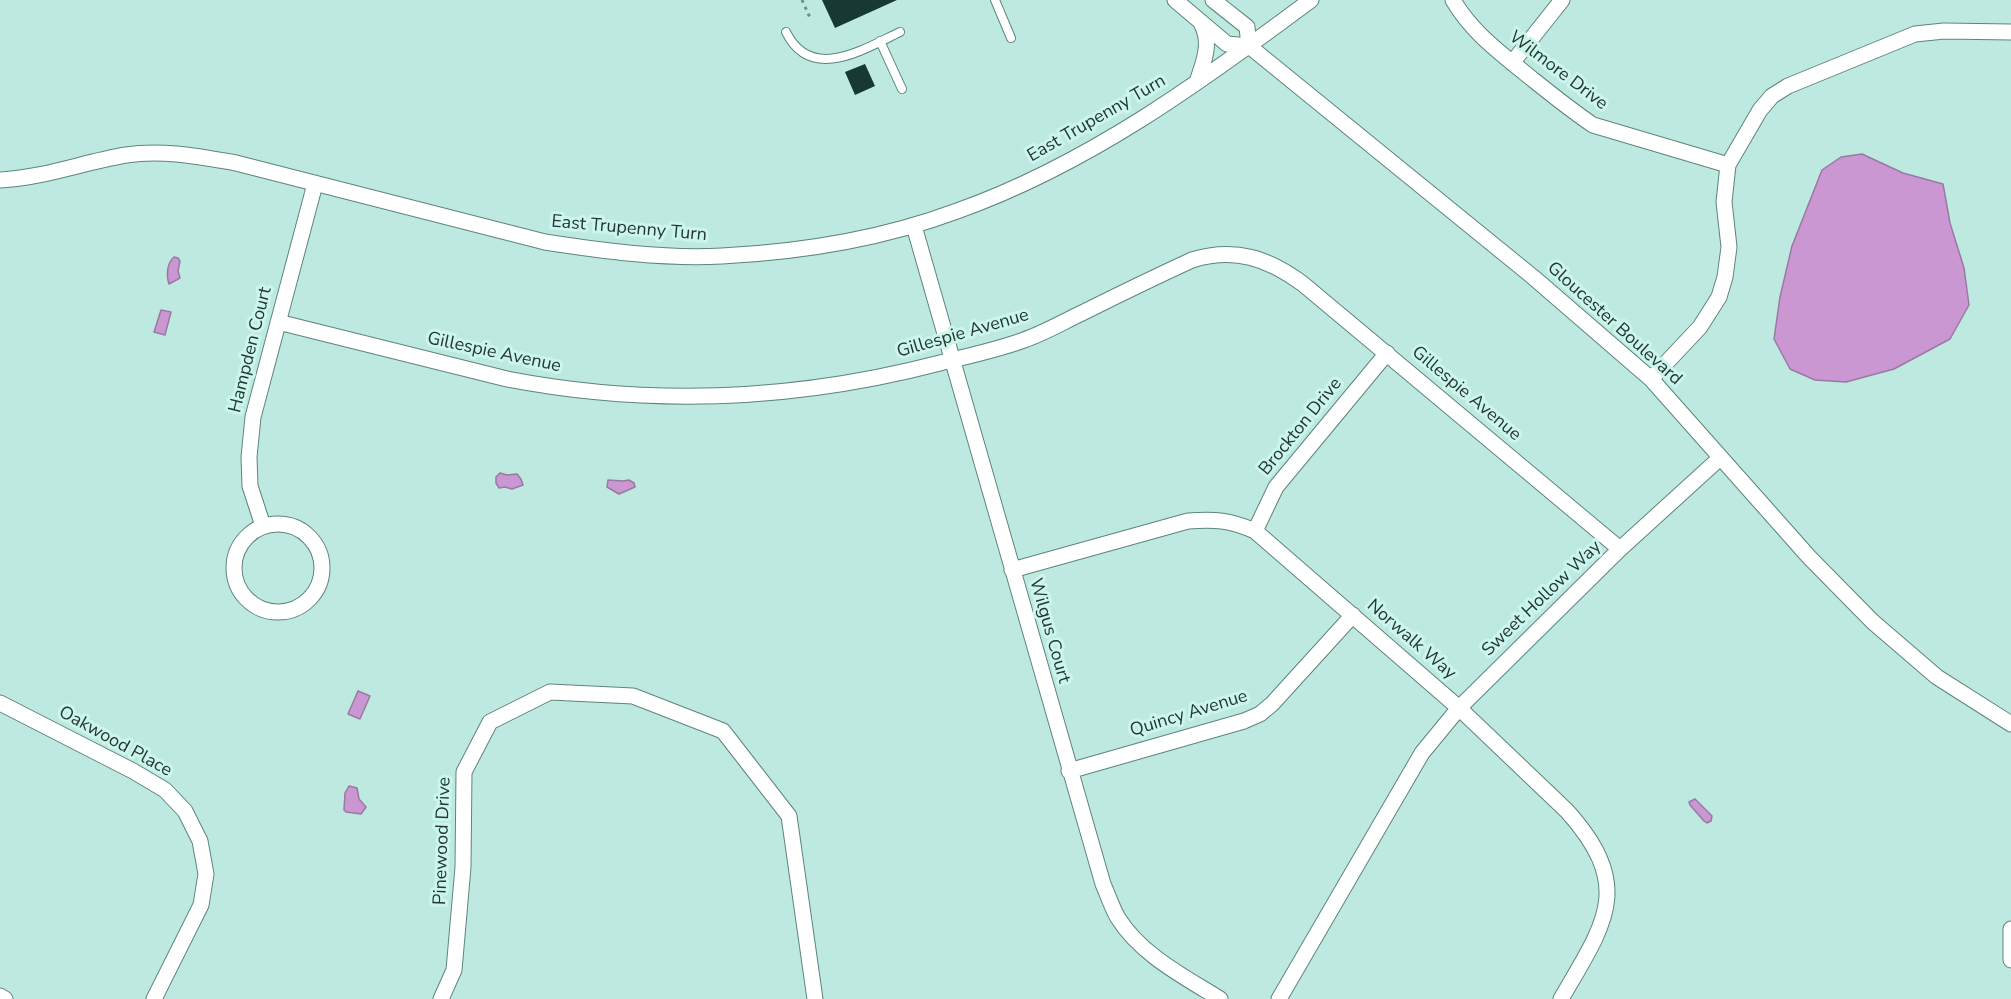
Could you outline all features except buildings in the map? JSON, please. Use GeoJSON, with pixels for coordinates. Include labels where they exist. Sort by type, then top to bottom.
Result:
{"type":"FeatureCollection","features":[{"type":"Feature","properties":{"kind":"street","name":"Gloucester Boulevard"},"geometry":{"type":"LineString","coordinates":[[1175,0],[1227,44],[1249,46],[1533,277],[1651,379],[1809,558],[1873,622],[1937,677],[2011,724]]}},
{"type":"Feature","properties":{"kind":"street","name":"Gloucester Boulevard"},"geometry":{"type":"LineString","coordinates":[[1214,0],[1247,27],[1249,46]]}},
{"type":"Feature","properties":{"kind":"street","name":"East Trupenny Turn"},"geometry":{"type":"LineString","coordinates":[[0,180],[49,174],[128,154],[160,153],[236,163],[545,242],[645,254],[721,256],[804,248],[914,226],[1002,194],[1138,122],[1249,46],[1311,0]]}},
{"type":"Feature","properties":{"kind":"street","name":"Wilmore Drive"},"geometry":{"type":"LineString","coordinates":[[1453,0],[1460,13],[1476,32],[1512,63],[1593,125],[1728,165]]}},
{"type":"Feature","properties":{"kind":"street"},"geometry":{"type":"LineString","coordinates":[[1512,63],[1562,0]]}},
{"type":"Feature","properties":{"kind":"street"},"geometry":{"type":"LineString","coordinates":[[1197,82],[1206,53],[1207,41],[1206,32],[1200,20]]}},
{"type":"Feature","properties":{"kind":"street"},"geometry":{"type":"LineString","coordinates":[[1651,379],[1700,327],[1719,297],[1725,278],[1729,247],[1724,202],[1728,165],[1760,110],[1772,96],[1788,86],[1915,34],[1944,31],[2011,32]]}},
{"type":"Feature","properties":{"kind":"street","name":"Hampden Court"},"geometry":{"type":"LineString","coordinates":[[263,526],[250,486],[249,457],[253,417],[315,184]]}},
{"type":"Feature","properties":{"kind":"street","name":"Wilgus Court"},"geometry":{"type":"LineString","coordinates":[[914,226],[1095,864],[1118,918],[1131,934],[1179,974],[1220,999]]}},
{"type":"Feature","properties":{"kind":"street","name":"Gillespie Avenue"},"geometry":{"type":"LineString","coordinates":[[278,322],[539,385],[616,394],[703,397],[792,391],[858,382],[1024,340],[1192,260],[1220,254],[1235,254],[1282,269],[1387,353],[1620,549]]}},
{"type":"Feature","properties":{"kind":"street","name":"Brockton Drive"},"geometry":{"type":"LineString","coordinates":[[1255,531],[1276,487],[1387,353]]}},
{"type":"Feature","properties":{"kind":"street","name":"Sweet Hollow Way"},"geometry":{"type":"LineString","coordinates":[[1279,999],[1422,753],[1459,708],[1620,549],[1720,458]]}},
{"type":"Feature","properties":{"kind":"street","name":"Norwalk Way"},"geometry":{"type":"LineString","coordinates":[[1012,570],[1188,521],[1212,519],[1235,522],[1255,531],[1459,708],[1583,830],[1596,850],[1604,870],[1607,892],[1606,910],[1594,942],[1561,999]]}},
{"type":"Feature","properties":{"kind":"street"},"geometry":{"type":"LineString","coordinates":[[281,524],[291,526],[311,538],[318,549],[322,562],[319,584],[306,602],[296,608],[279,611],[260,608],[245,597],[236,580],[234,567],[239,547],[246,538],[263,526],[281,524]]}},
{"type":"Feature","properties":{"kind":"street","name":"Quincy Avenue"},"geometry":{"type":"LineString","coordinates":[[1069,771],[1244,721],[1260,714],[1272,704],[1353,615]]}},
{"type":"Feature","properties":{"kind":"street","name":"Pinewood Drive"},"geometry":{"type":"LineString","coordinates":[[441,999],[454,970],[463,867],[464,772],[490,723],[550,692],[633,696],[723,731],[789,816],[815,999]]}},
{"type":"Feature","properties":{"kind":"street","name":"Oakwood Place"},"geometry":{"type":"LineString","coordinates":[[0,704],[133,771],[165,790],[185,811],[200,841],[206,874],[201,905],[154,999]]}},
{"type":"Feature","properties":{"kind":"street"},"geometry":{"type":"LineString","coordinates":[[2011,928],[2011,960]]}},
{"type":"Feature","properties":{"kind":"street"},"geometry":{"type":"LineString","coordinates":[[0,996],[6,999]]}},
{"type":"Feature","properties":{"kind":"lane"},"geometry":{"type":"LineString","coordinates":[[995,0],[1011,38]]}},
{"type":"Feature","properties":{"kind":"lane"},"geometry":{"type":"LineString","coordinates":[[786,32],[800,52],[807,56],[824,59],[855,53],[900,32]]}},
{"type":"Feature","properties":{"kind":"lane"},"geometry":{"type":"LineString","coordinates":[[880,41],[902,89]]}},
{"type":"Feature","properties":{"kind":"path"},"geometry":{"type":"LineString","coordinates":[[802,0],[811,20]]}},
{"type":"Feature","properties":{"kind":"shaded area"},"geometry":{"type":"Polygon","coordinates":[[[1862,154],[1903,173],[1943,184],[1950,223],[1964,268],[1969,305],[1950,339],[1894,369],[1846,382],[1815,380],[1790,369],[1774,339],[1780,297],[1792,246],[1822,170],[1841,157],[1862,154]]]}},
{"type":"Feature","properties":{"kind":"shaded area"},"geometry":{"type":"Polygon","coordinates":[[[174,257],[180,261],[178,271],[180,278],[169,284],[168,269],[174,257]]]}},
{"type":"Feature","properties":{"kind":"shaded area"},"geometry":{"type":"Polygon","coordinates":[[[161,310],[171,312],[165,335],[154,332],[161,310]]]}},
{"type":"Feature","properties":{"kind":"shaded area"},"geometry":{"type":"Polygon","coordinates":[[[500,473],[517,474],[523,485],[512,489],[499,488],[496,477],[500,473]]]}},
{"type":"Feature","properties":{"kind":"shaded area"},"geometry":{"type":"Polygon","coordinates":[[[608,480],[629,480],[634,483],[635,487],[619,494],[607,487],[608,480]]]}},
{"type":"Feature","properties":{"kind":"shaded area"},"geometry":{"type":"Polygon","coordinates":[[[358,691],[370,696],[360,719],[348,714],[358,691]]]}},
{"type":"Feature","properties":{"kind":"shaded area"},"geometry":{"type":"Polygon","coordinates":[[[349,786],[357,788],[359,799],[366,807],[361,814],[344,810],[345,793],[349,786]]]}},
{"type":"Feature","properties":{"kind":"shaded area"},"geometry":{"type":"Polygon","coordinates":[[[1695,799],[1712,816],[1711,821],[1707,823],[1704,821],[1690,805],[1689,802],[1695,799]]]}}]}
